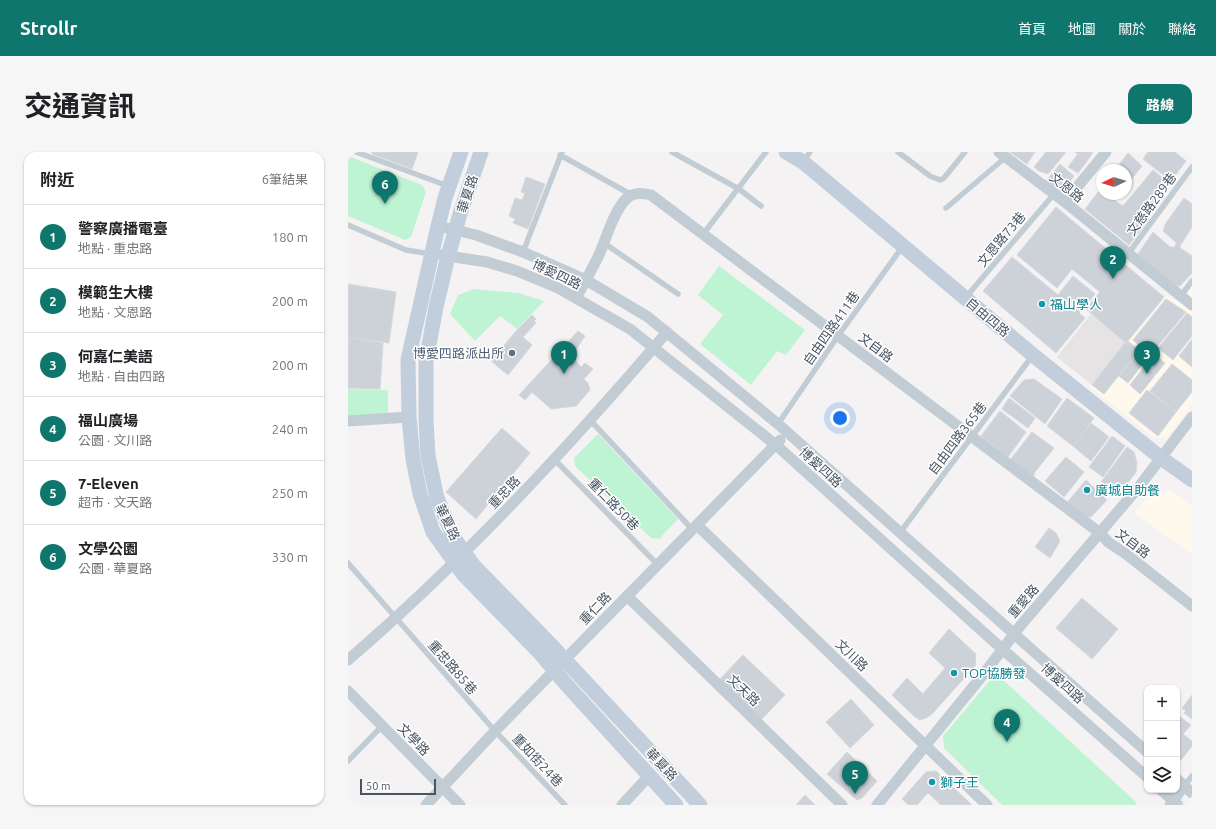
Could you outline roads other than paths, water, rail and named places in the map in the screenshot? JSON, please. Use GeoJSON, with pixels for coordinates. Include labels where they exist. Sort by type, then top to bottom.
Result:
{"type":"FeatureCollection","features":[{"type":"Feature","properties":{"kind":"street","name":"華夏路"},"geometry":{"type":"LineString","coordinates":[[461,152],[449,186],[438,226],[408,360],[408,417],[413,459],[420,494],[433,532],[559,664],[700,805]]}},
{"type":"Feature","properties":{"kind":"street","name":"華夏路"},"geometry":{"type":"LineString","coordinates":[[459,559],[454,538],[437,498],[428,456],[426,421],[426,361],[436,306],[448,256],[481,152]]}},
{"type":"Feature","properties":{"kind":"street","name":"自由四路"},"geometry":{"type":"LineString","coordinates":[[786,152],[806,157],[903,246],[1033,355],[1161,458],[1192,480]]}},
{"type":"Feature","properties":{"kind":"street"},"geometry":{"type":"LineString","coordinates":[[1065,202],[1106,152]]}},
{"type":"Feature","properties":{"kind":"street","name":"文恩路"},"geometry":{"type":"LineString","coordinates":[[1003,154],[1065,202],[1180,297],[1192,305]]}},
{"type":"Feature","properties":{"kind":"street","name":"文自路"},"geometry":{"type":"LineString","coordinates":[[632,195],[640,193],[651,195],[704,233],[1100,533],[1108,542],[1126,554],[1192,606]]}},
{"type":"Feature","properties":{"kind":"street"},"geometry":{"type":"LineString","coordinates":[[576,298],[620,208],[626,199],[632,195]]}},
{"type":"Feature","properties":{"kind":"street","name":"博愛四路"},"geometry":{"type":"LineString","coordinates":[[438,226],[456,229],[523,252],[586,280],[641,312],[778,424],[899,534],[1015,634],[1144,749]]}},
{"type":"Feature","properties":{"kind":"street","name":"博愛四路"},"geometry":{"type":"LineString","coordinates":[[431,254],[486,262],[510,269],[576,298],[630,329],[776,444],[1144,774]]}},
{"type":"Feature","properties":{"kind":"street","name":"重忠路"},"geometry":{"type":"LineString","coordinates":[[348,660],[459,559],[590,420],[667,332]]}},
{"type":"Feature","properties":{"kind":"street"},"geometry":{"type":"LineString","coordinates":[[348,421],[408,417]]}},
{"type":"Feature","properties":{"kind":"street","name":"重愛路"},"geometry":{"type":"LineString","coordinates":[[877,805],[1015,634],[1161,458],[1192,417]]}},
{"type":"Feature","properties":{"kind":"street","name":"重仁路"},"geometry":{"type":"LineString","coordinates":[[426,805],[559,664],[787,433]]}},
{"type":"Feature","properties":{"kind":"street","name":"文川路"},"geometry":{"type":"LineString","coordinates":[[695,527],[987,805]]}},
{"type":"Feature","properties":{"kind":"street","name":"文天路"},"geometry":{"type":"LineString","coordinates":[[627,596],[842,805]]}},
{"type":"Feature","properties":{"kind":"street","name":"華夏路"},"geometry":{"type":"LineString","coordinates":[[559,664],[649,776],[676,805]]}},
{"type":"Feature","properties":{"kind":"street","name":"文學路"},"geometry":{"type":"LineString","coordinates":[[348,691],[460,805]]}},
{"type":"Feature","properties":{"kind":"street"},"geometry":{"type":"LineString","coordinates":[[622,805],[649,776]]}},
{"type":"Feature","properties":{"kind":"street"},"geometry":{"type":"LineString","coordinates":[[1164,793],[1174,804],[1184,786]]}},
{"type":"Feature","properties":{"kind":"lane"},"geometry":{"type":"LineString","coordinates":[[359,152],[449,186]]}},
{"type":"Feature","properties":{"kind":"lane"},"geometry":{"type":"LineString","coordinates":[[672,152],[738,189],[761,206]]}},
{"type":"Feature","properties":{"kind":"lane"},"geometry":{"type":"LineString","coordinates":[[704,233],[766,152]]}},
{"type":"Feature","properties":{"kind":"lane"},"geometry":{"type":"LineString","coordinates":[[898,152],[930,176],[940,180],[944,178],[966,152]]}},
{"type":"Feature","properties":{"kind":"lane"},"geometry":{"type":"LineString","coordinates":[[523,252],[561,154],[632,195]]}},
{"type":"Feature","properties":{"kind":"lane"},"geometry":{"type":"LineString","coordinates":[[946,208],[1003,154]]}},
{"type":"Feature","properties":{"kind":"lane","name":"文慈路289巷"},"geometry":{"type":"LineString","coordinates":[[1128,254],[1192,167]]}},
{"type":"Feature","properties":{"kind":"lane","name":"文恩路73巷"},"geometry":{"type":"LineString","coordinates":[[966,298],[1054,194]]}},
{"type":"Feature","properties":{"kind":"lane"},"geometry":{"type":"LineString","coordinates":[[348,225],[406,250],[431,254]]}},
{"type":"Feature","properties":{"kind":"lane"},"geometry":{"type":"LineString","coordinates":[[604,243],[678,294]]}},
{"type":"Feature","properties":{"kind":"lane","name":"自由四路411巷"},"geometry":{"type":"LineString","coordinates":[[778,424],[838,336],[903,246]]}},
{"type":"Feature","properties":{"kind":"lane"},"geometry":{"type":"LineString","coordinates":[[1180,297],[1192,280]]}},
{"type":"Feature","properties":{"kind":"lane","name":"自由四路365巷"},"geometry":{"type":"LineString","coordinates":[[899,534],[1033,355]]}},
{"type":"Feature","properties":{"kind":"lane"},"geometry":{"type":"LineString","coordinates":[[590,420],[695,527]]}},
{"type":"Feature","properties":{"kind":"lane","name":"重仁路50巷"},"geometry":{"type":"LineString","coordinates":[[554,459],[658,565]]}},
{"type":"Feature","properties":{"kind":"lane","name":"重忠路85巷"},"geometry":{"type":"LineString","coordinates":[[348,563],[495,731]]}},
{"type":"Feature","properties":{"kind":"lane"},"geometry":{"type":"LineString","coordinates":[[348,761],[382,726]]}},
{"type":"Feature","properties":{"kind":"lane","name":"重如街24巷"},"geometry":{"type":"LineString","coordinates":[[495,731],[565,805]]}},
{"type":"Feature","properties":{"kind":"lane"},"geometry":{"type":"LineString","coordinates":[[1184,786],[1192,776]]}},
{"type":"Feature","properties":{"kind":"place","name":"文學公園"},"geometry":{"type":"Point","coordinates":[385,204]}},
{"type":"Feature","properties":{"kind":"place","name":"模範生大樓"},"geometry":{"type":"Point","coordinates":[1113,279]}},
{"type":"Feature","properties":{"kind":"place","name":"福山學人"},"geometry":{"type":"Point","coordinates":[1042,304]}},
{"type":"Feature","properties":{"kind":"place","name":"博愛四路派出所"},"geometry":{"type":"Point","coordinates":[512,353]}},
{"type":"Feature","properties":{"kind":"place","name":"警察廣播電臺"},"geometry":{"type":"Point","coordinates":[564,374]}},
{"type":"Feature","properties":{"kind":"place","name":"何嘉仁美語"},"geometry":{"type":"Point","coordinates":[1147,374]}},
{"type":"Feature","properties":{"kind":"place","name":"廣城自助餐"},"geometry":{"type":"Point","coordinates":[1087,490]}},
{"type":"Feature","properties":{"kind":"place","name":"TOP協勝發"},"geometry":{"type":"Point","coordinates":[954,673]}},
{"type":"Feature","properties":{"kind":"place","name":"福山廣場"},"geometry":{"type":"Point","coordinates":[1007,742]}},
{"type":"Feature","properties":{"kind":"place","name":"獅子王"},"geometry":{"type":"Point","coordinates":[932,782]}},
{"type":"Feature","properties":{"kind":"place","name":"7-Eleven"},"geometry":{"type":"Point","coordinates":[855,794]}}]}
